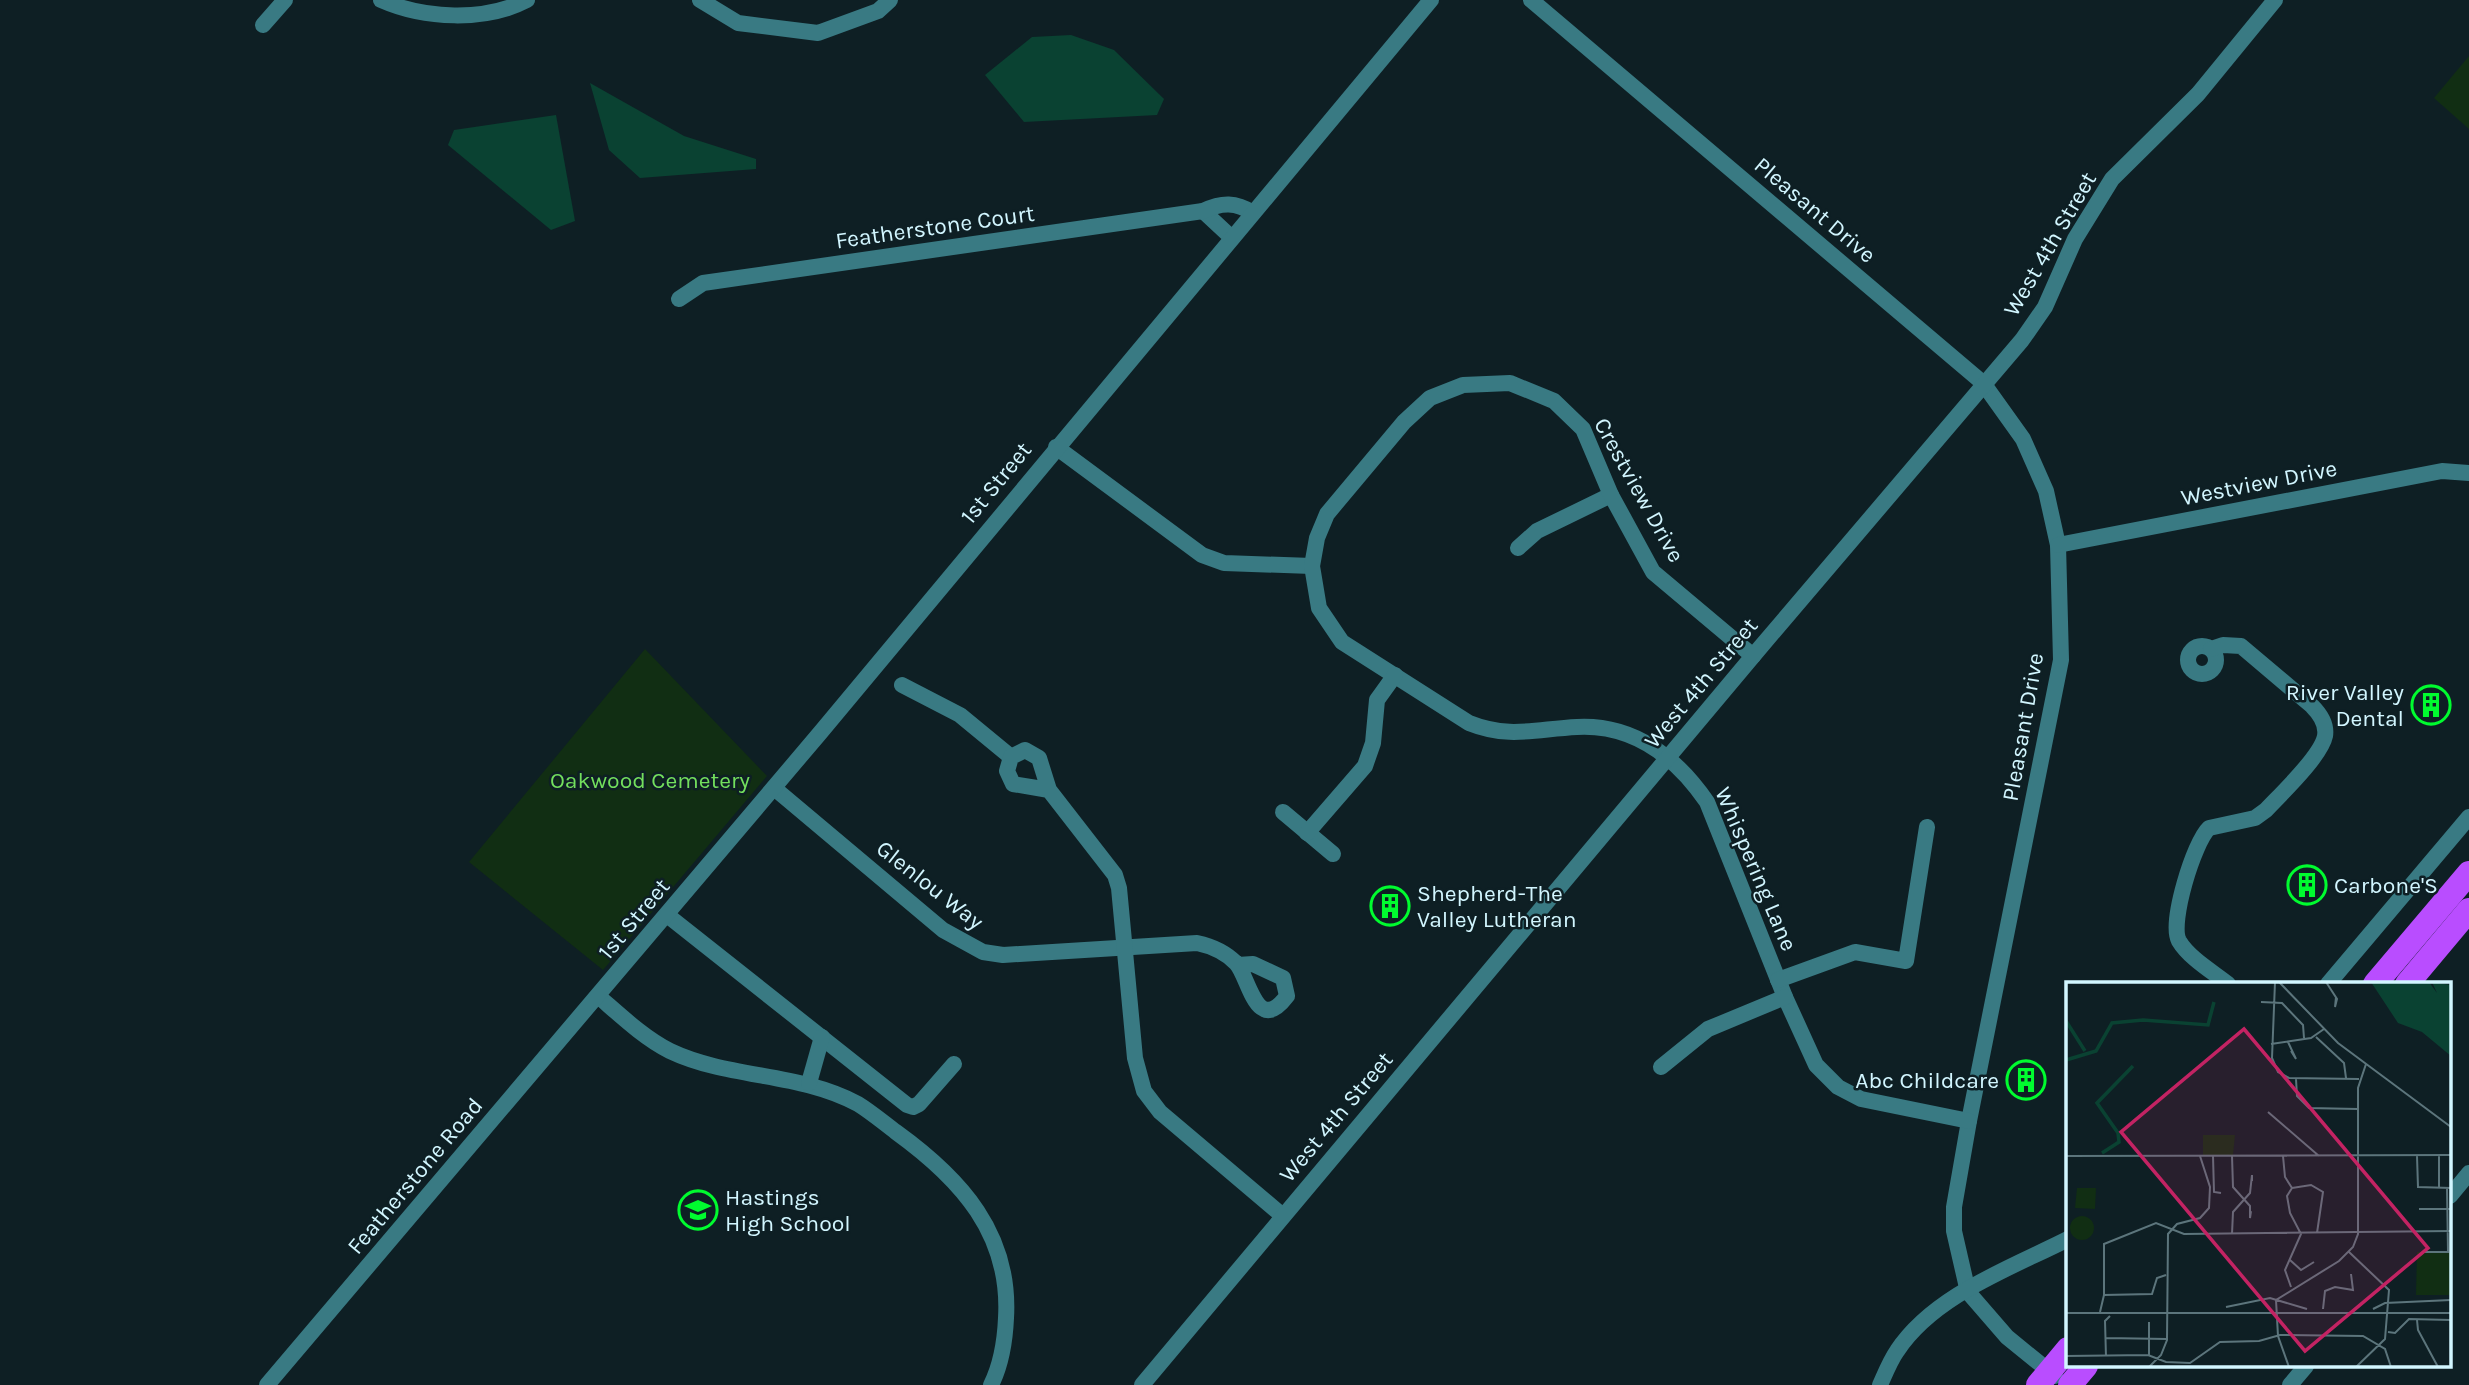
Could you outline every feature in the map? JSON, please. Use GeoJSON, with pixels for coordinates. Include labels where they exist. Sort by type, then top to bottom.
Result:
{"type":"FeatureCollection","features":[{"type":"Feature","properties":{"kind":"highway"},"geometry":{"type":"LineString","coordinates":[[2377,982],[2469,873]]}},
{"type":"Feature","properties":{"kind":"highway"},"geometry":{"type":"LineString","coordinates":[[2409,982],[2469,910]]}},
{"type":"Feature","properties":{"kind":"highway"},"geometry":{"type":"LineString","coordinates":[[2056,1382],[2066,1354]]}},
{"type":"Feature","properties":{"kind":"highway"},"geometry":{"type":"LineString","coordinates":[[2056,1382],[2082,1368]]}},
{"type":"Feature","properties":{"kind":"street"},"geometry":{"type":"LineString","coordinates":[[264,25],[285,0]]}},
{"type":"Feature","properties":{"kind":"street"},"geometry":{"type":"LineString","coordinates":[[381,0],[416,11],[443,15],[498,10],[527,0]]}},
{"type":"Feature","properties":{"kind":"street"},"geometry":{"type":"LineString","coordinates":[[700,0],[738,23],[818,33],[878,11],[890,0]]}},
{"type":"Feature","properties":{"kind":"street","name":"1st Street"},"geometry":{"type":"LineString","coordinates":[[598,996],[1431,0]]}},
{"type":"Feature","properties":{"kind":"street","name":"Pleasant Drive"},"geometry":{"type":"LineString","coordinates":[[1531,0],[1983,383],[2023,439],[2046,491],[2058,545],[2061,660],[1954,1207],[1956,1246],[1968,1292],[2007,1337],[2056,1382]]}},
{"type":"Feature","properties":{"kind":"street","name":"West 4th Street"},"geometry":{"type":"LineString","coordinates":[[1142,1385],[1753,656],[2022,340],[2045,307],[2075,240],[2112,179],[2198,94],[2275,0]]}},
{"type":"Feature","properties":{"kind":"street","name":"Featherstone Court"},"geometry":{"type":"LineString","coordinates":[[679,299],[703,282],[1203,211],[1232,204],[1253,213]]}},
{"type":"Feature","properties":{"kind":"street"},"geometry":{"type":"LineString","coordinates":[[1203,211],[1232,238]]}},
{"type":"Feature","properties":{"kind":"street","name":"Crestview Drive"},"geometry":{"type":"LineString","coordinates":[[1312,566],[1317,538],[1327,514],[1404,422],[1430,398],[1463,385],[1510,383],[1554,401],[1583,429],[1611,495],[1653,572],[1753,656]]}},
{"type":"Feature","properties":{"kind":"street"},"geometry":{"type":"LineString","coordinates":[[1056,447],[1202,555],[1224,563],[1312,566]]}},
{"type":"Feature","properties":{"kind":"street","name":"Westview Drive"},"geometry":{"type":"LineString","coordinates":[[2058,545],[2442,471],[2469,473]]}},
{"type":"Feature","properties":{"kind":"street"},"geometry":{"type":"LineString","coordinates":[[1518,548],[1537,531],[1611,495]]}},
{"type":"Feature","properties":{"kind":"street","name":"Whispering Lane"},"geometry":{"type":"LineString","coordinates":[[1312,566],[1319,608],[1342,642],[1469,723],[1490,731],[1512,734],[1578,727],[1613,729],[1646,741],[1668,758],[1691,779],[1707,802],[1785,997],[1816,1065],[1838,1087],[1861,1098],[1969,1121]]}},
{"type":"Feature","properties":{"kind":"street"},"geometry":{"type":"LineString","coordinates":[[2211,649],[2223,645],[2241,646],[2320,713],[2325,728],[2321,747],[2266,810],[2255,818],[2209,828],[2198,845],[2178,911],[2177,936],[2186,949],[2226,982]]}},
{"type":"Feature","properties":{"kind":"street"},"geometry":{"type":"LineString","coordinates":[[1307,833],[1365,766],[1371,753],[1377,700],[1395,675]]}},
{"type":"Feature","properties":{"kind":"street"},"geometry":{"type":"LineString","coordinates":[[902,685],[960,715],[1010,757]]}},
{"type":"Feature","properties":{"kind":"street"},"geometry":{"type":"LineString","coordinates":[[1010,757],[1025,750],[1033,753],[1043,766],[1049,790],[1115,875],[1119,888],[1135,1058],[1144,1091],[1160,1112],[1283,1216]]}},
{"type":"Feature","properties":{"kind":"street"},"geometry":{"type":"LineString","coordinates":[[1010,757],[1007,771],[1013,784],[1049,790]]}},
{"type":"Feature","properties":{"kind":"street","name":"Glenlou Way"},"geometry":{"type":"LineString","coordinates":[[774,788],[962,943],[983,952],[1003,955],[1197,943],[1225,954],[1238,965]]}},
{"type":"Feature","properties":{"kind":"street"},"geometry":{"type":"LineString","coordinates":[[1283,812],[1333,854]]}},
{"type":"Feature","properties":{"kind":"street"},"geometry":{"type":"LineString","coordinates":[[2330,982],[2469,817]]}},
{"type":"Feature","properties":{"kind":"street"},"geometry":{"type":"LineString","coordinates":[[1778,979],[1855,952],[1906,961],[1927,827]]}},
{"type":"Feature","properties":{"kind":"street"},"geometry":{"type":"LineString","coordinates":[[667,915],[914,1107],[954,1064]]}},
{"type":"Feature","properties":{"kind":"street"},"geometry":{"type":"LineString","coordinates":[[598,996],[625,1020],[669,1050],[718,1067],[809,1083],[858,1104],[916,1146],[954,1181],[986,1222],[1002,1258],[1007,1299],[1005,1343],[991,1385]]}},
{"type":"Feature","properties":{"kind":"street","name":"Featherstone Road"},"geometry":{"type":"LineString","coordinates":[[267,1385],[598,996]]}},
{"type":"Feature","properties":{"kind":"street"},"geometry":{"type":"LineString","coordinates":[[1661,1067],[1708,1029],[1785,997]]}},
{"type":"Feature","properties":{"kind":"street"},"geometry":{"type":"LineString","coordinates":[[809,1083],[822,1037]]}},
{"type":"Feature","properties":{"kind":"street"},"geometry":{"type":"LineString","coordinates":[[2452,1194],[2469,1173]]}},
{"type":"Feature","properties":{"kind":"street"},"geometry":{"type":"LineString","coordinates":[[1880,1385],[1896,1351],[1922,1322],[1968,1292],[2066,1240]]}},
{"type":"Feature","properties":{"kind":"street"},"geometry":{"type":"LineString","coordinates":[[2290,1385],[2304,1368]]}},
{"type":"Feature","properties":{"kind":"green space"},"geometry":{"type":"Polygon","coordinates":[[[2469,56],[2469,129],[2434,98],[2469,56]]]}},
{"type":"Feature","properties":{"kind":"green space","name":"Oakwood Cemetery"},"geometry":{"type":"Polygon","coordinates":[[[645,649],[767,776],[603,970],[469,862],[645,649]]]}},
{"type":"Feature","properties":{"kind":"shaded area"},"geometry":{"type":"Polygon","coordinates":[[[1071,35],[1114,50],[1164,99],[1157,115],[1024,122],[985,75],[1032,37],[1071,35]]]}},
{"type":"Feature","properties":{"kind":"shaded area"},"geometry":{"type":"Polygon","coordinates":[[[590,83],[684,136],[756,159],[756,169],[640,178],[609,150],[590,83]]]}},
{"type":"Feature","properties":{"kind":"shaded area"},"geometry":{"type":"Polygon","coordinates":[[[556,115],[575,221],[551,230],[448,145],[454,130],[556,115]]]}},
{"type":"Feature","properties":{"kind":"place","name":"River Valley Dental"},"geometry":{"type":"Point","coordinates":[2431,705]}},
{"type":"Feature","properties":{"kind":"place","name":"Carbone'S"},"geometry":{"type":"Point","coordinates":[2307,885]}},
{"type":"Feature","properties":{"kind":"place","name":"Shepherd-The Valley Lutheran"},"geometry":{"type":"Point","coordinates":[1390,906]}},
{"type":"Feature","properties":{"kind":"place","name":"Abc Childcare"},"geometry":{"type":"Point","coordinates":[2026,1080]}},
{"type":"Feature","properties":{"kind":"place","name":"Hastings High School"},"geometry":{"type":"Point","coordinates":[698,1210]}}]}
